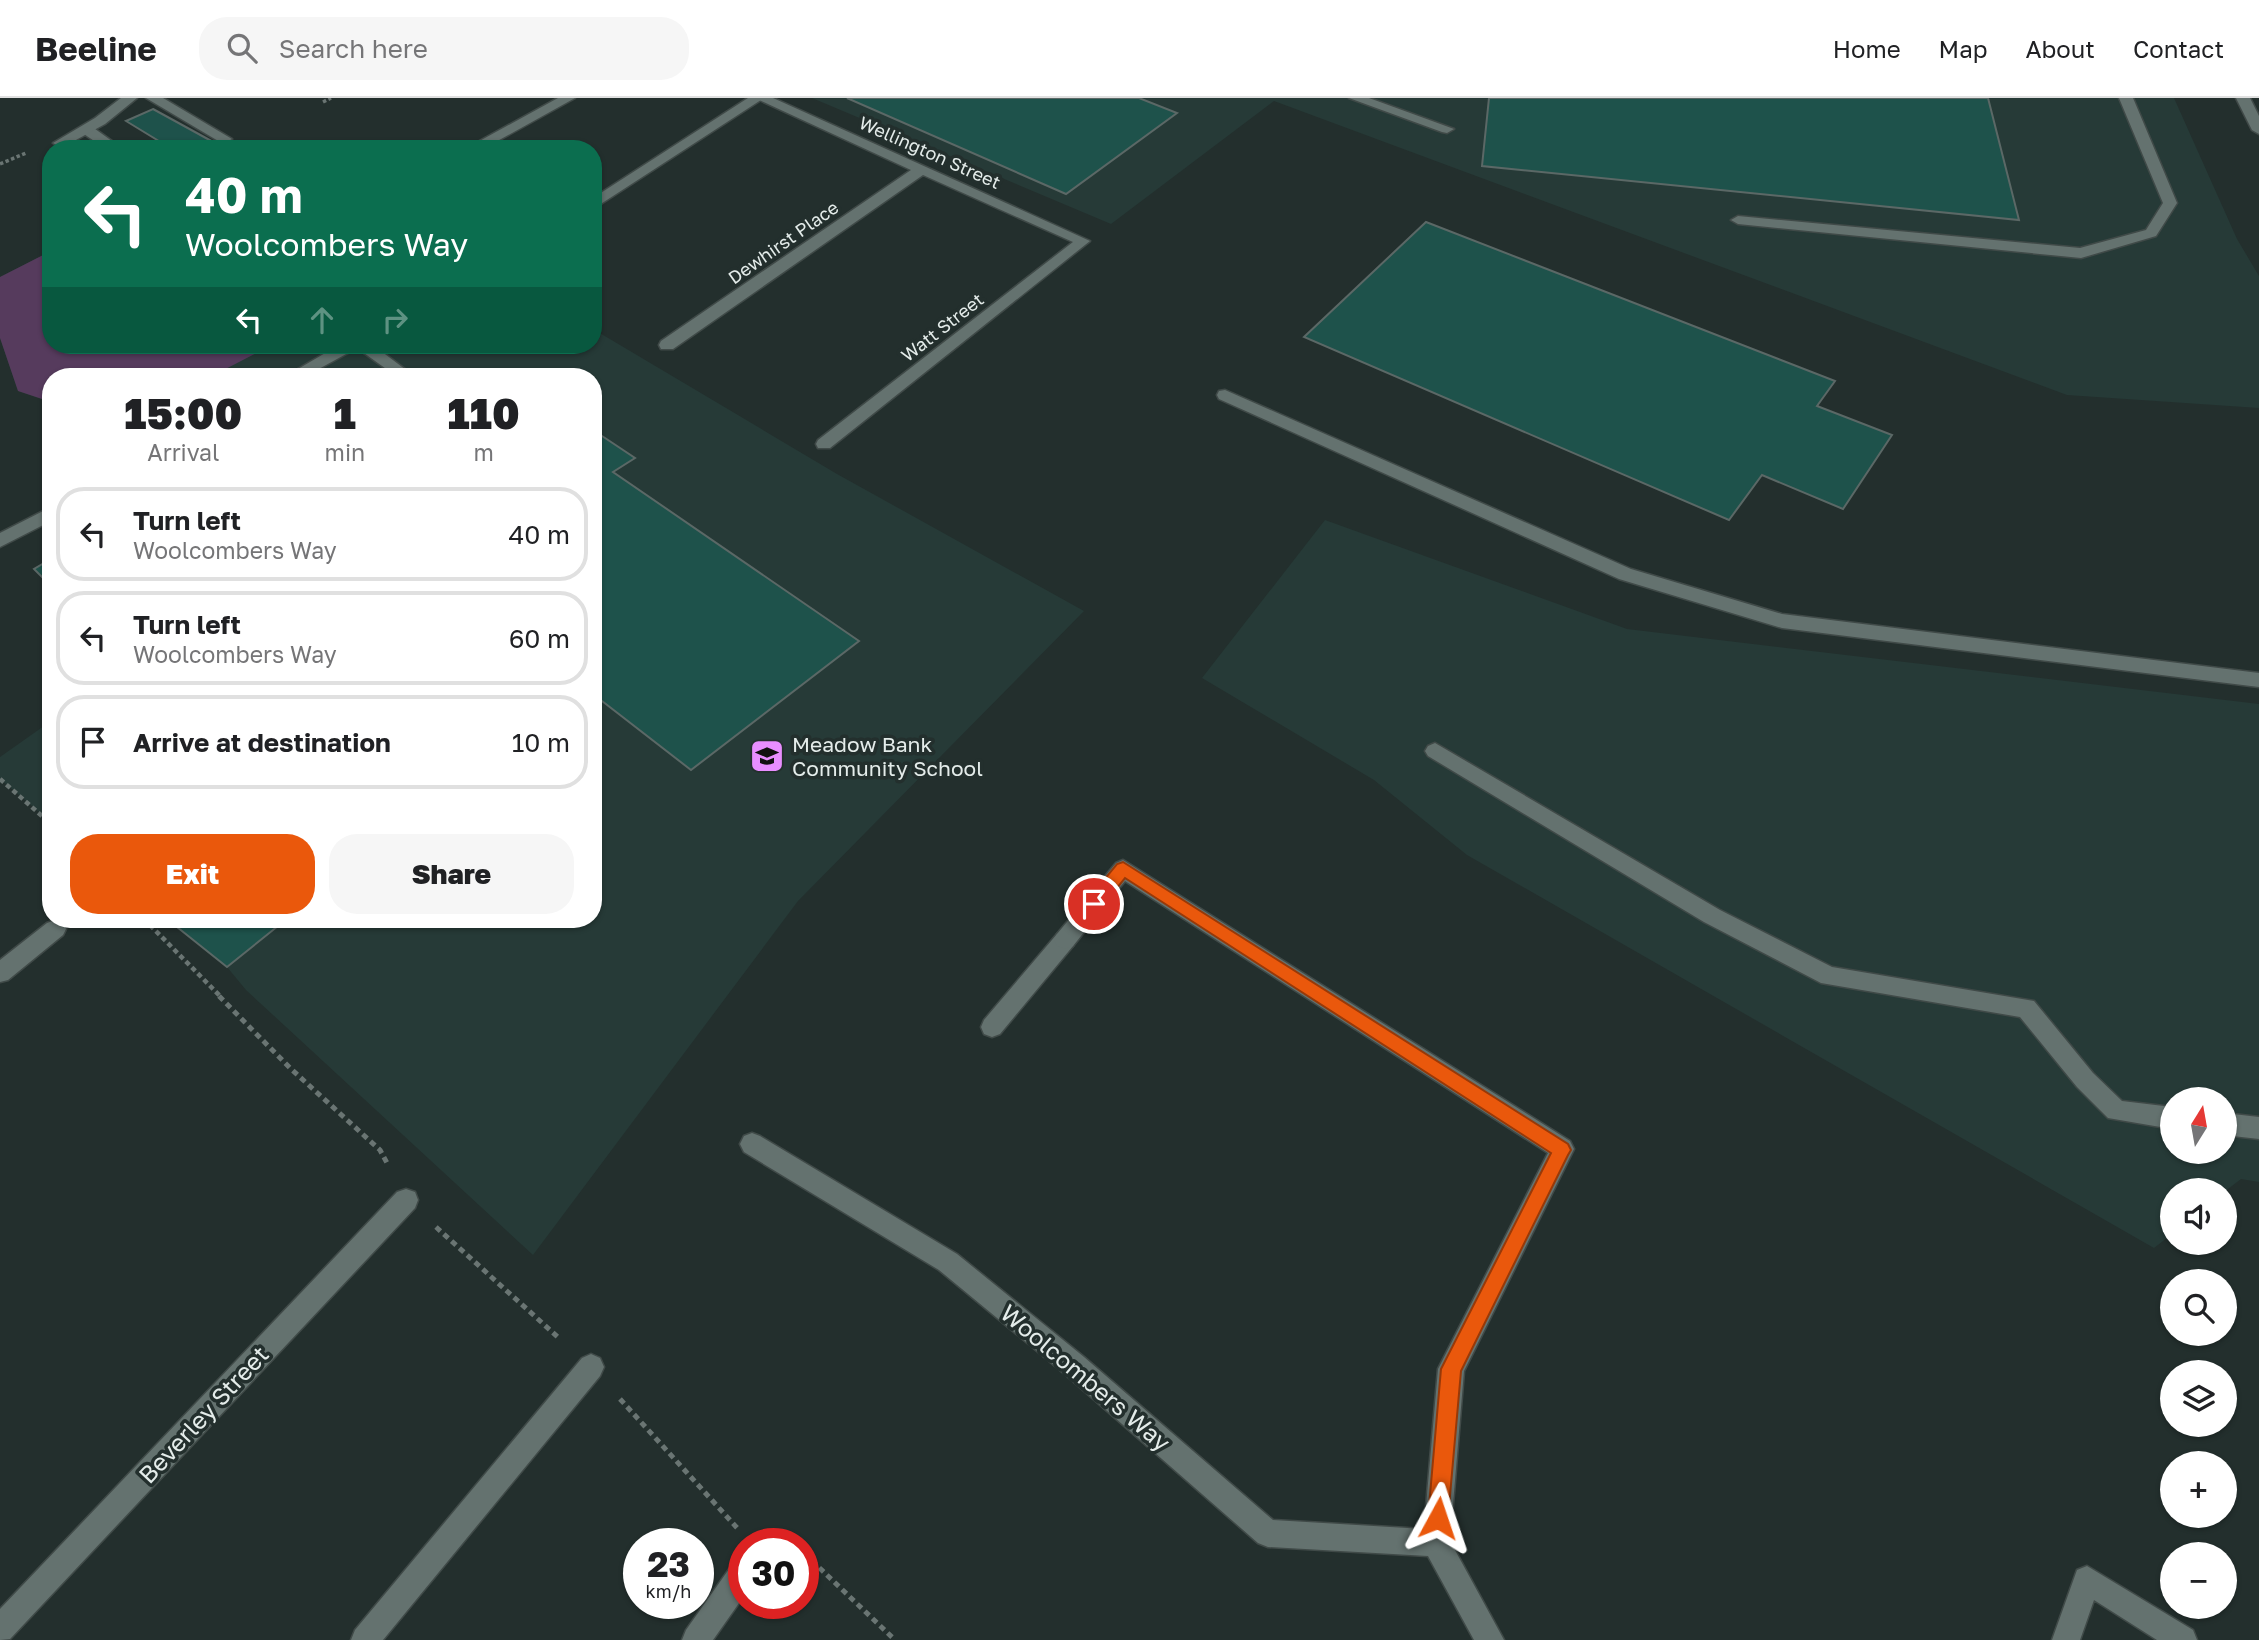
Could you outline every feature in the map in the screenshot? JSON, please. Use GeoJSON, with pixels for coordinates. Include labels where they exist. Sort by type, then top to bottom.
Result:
{"type":"FeatureCollection","features":[{"type":"Feature","properties":{"kind":"street"},"geometry":{"type":"LineString","coordinates":[[66,140],[130,98]]}},
{"type":"Feature","properties":{"kind":"street"},"geometry":{"type":"LineString","coordinates":[[153,98],[225,139]]}},
{"type":"Feature","properties":{"kind":"street"},"geometry":{"type":"LineString","coordinates":[[489,140],[568,98]]}},
{"type":"Feature","properties":{"kind":"street"},"geometry":{"type":"LineString","coordinates":[[602,199],[667,154],[759,98]]}},
{"type":"Feature","properties":{"kind":"street","name":"Wellington Street"},"geometry":{"type":"LineString","coordinates":[[759,98],[1083,241]]}},
{"type":"Feature","properties":{"kind":"street"},"geometry":{"type":"LineString","coordinates":[[1356,98],[1447,129]]}},
{"type":"Feature","properties":{"kind":"street"},"geometry":{"type":"LineString","coordinates":[[1738,220],[2081,253],[2151,233],[2170,203],[2126,98]]}},
{"type":"Feature","properties":{"kind":"street"},"geometry":{"type":"LineString","coordinates":[[2243,98],[2259,130]]}},
{"type":"Feature","properties":{"kind":"street"},"geometry":{"type":"LineString","coordinates":[[86,129],[102,140]]}},
{"type":"Feature","properties":{"kind":"street","name":"Dewhirst Place"},"geometry":{"type":"LineString","coordinates":[[667,345],[922,169]]}},
{"type":"Feature","properties":{"kind":"street","name":"Watt Street"},"geometry":{"type":"LineString","coordinates":[[824,444],[1083,241]]}},
{"type":"Feature","properties":{"kind":"street"},"geometry":{"type":"LineString","coordinates":[[309,368],[334,354]]}},
{"type":"Feature","properties":{"kind":"street"},"geometry":{"type":"LineString","coordinates":[[375,354],[395,368]]}},
{"type":"Feature","properties":{"kind":"street"},"geometry":{"type":"LineString","coordinates":[[1225,395],[1625,574],[1782,621],[2259,680]]}},
{"type":"Feature","properties":{"kind":"street"},"geometry":{"type":"LineString","coordinates":[[0,541],[42,518]]}},
{"type":"Feature","properties":{"kind":"street"},"geometry":{"type":"LineString","coordinates":[[1435,751],[1712,916],[1829,976],[2026,1008],[2085,1080],[2116,1111],[2160,1116]]}},
{"type":"Feature","properties":{"kind":"street"},"geometry":{"type":"LineString","coordinates":[[992,1027],[1123,869],[1562,1150],[1451,1369],[1436,1543],[1490,1640]]}},
{"type":"Feature","properties":{"kind":"street"},"geometry":{"type":"LineString","coordinates":[[0,973],[55,929]]}},
{"type":"Feature","properties":{"kind":"street"},"geometry":{"type":"LineString","coordinates":[[2237,1125],[2259,1128]]}},
{"type":"Feature","properties":{"kind":"street","name":"Woolcombers Way"},"geometry":{"type":"LineString","coordinates":[[752,1144],[948,1262],[1075,1366],[1268,1533],[1436,1543]]}},
{"type":"Feature","properties":{"kind":"street","name":"Beverley Street"},"geometry":{"type":"LineString","coordinates":[[0,1629],[406,1200]]}},
{"type":"Feature","properties":{"kind":"street"},"geometry":{"type":"LineString","coordinates":[[365,1640],[591,1367]]}},
{"type":"Feature","properties":{"kind":"street"},"geometry":{"type":"LineString","coordinates":[[2066,1640],[2087,1580],[2183,1640]]}},
{"type":"Feature","properties":{"kind":"street"},"geometry":{"type":"LineString","coordinates":[[695,1640],[728,1594]]}},
{"type":"Feature","properties":{"kind":"path"},"geometry":{"type":"LineString","coordinates":[[323,102],[331,98]]}},
{"type":"Feature","properties":{"kind":"path"},"geometry":{"type":"LineString","coordinates":[[0,779],[42,816]]}},
{"type":"Feature","properties":{"kind":"path"},"geometry":{"type":"LineString","coordinates":[[153,928],[290,1068],[380,1150],[406,1200],[591,1367],[737,1528]]}},
{"type":"Feature","properties":{"kind":"path"},"geometry":{"type":"LineString","coordinates":[[819,1567],[895,1640]]}},
{"type":"Feature","properties":{"kind":"shaded area"},"geometry":{"type":"Polygon","coordinates":[[[812,98],[2174,98],[2237,239],[2259,276],[2259,408],[2067,395],[1274,101],[1111,224],[812,98]]]}},
{"type":"Feature","properties":{"kind":"shaded area","name":"Meadow Bank Community School"},"geometry":{"type":"Polygon","coordinates":[[[42,256],[42,354],[602,354],[602,334],[837,474],[1084,611],[798,901],[533,1255],[246,990],[227,967],[178,928],[602,928],[602,368],[42,368],[42,399],[18,391],[0,338],[0,277],[42,256]]]}},
{"type":"Feature","properties":{"kind":"shaded area"},"geometry":{"type":"Polygon","coordinates":[[[42,256],[42,354],[255,354],[227,368],[42,368],[42,399],[18,391],[0,338],[0,277],[42,256]]]}},
{"type":"Feature","properties":{"kind":"shaded area"},"geometry":{"type":"Polygon","coordinates":[[[1325,520],[1627,629],[2259,704],[2259,1182],[2241,1179],[2237,1182],[2237,1178],[2160,1178],[2160,1243],[2154,1248],[1467,855],[1374,780],[1202,678],[1325,520]]]}},
{"type":"Feature","properties":{"kind":"shaded area"},"geometry":{"type":"Polygon","coordinates":[[[42,727],[42,814],[0,779],[0,757],[42,727]]]}},
{"type":"Feature","properties":{"kind":"building"},"geometry":{"type":"Polygon","coordinates":[[[847,98],[1139,98],[1177,113],[1066,194],[847,98]]]}},
{"type":"Feature","properties":{"kind":"building"},"geometry":{"type":"Polygon","coordinates":[[[1489,98],[1988,98],[2019,220],[1482,166],[1489,98]]]}},
{"type":"Feature","properties":{"kind":"building"},"geometry":{"type":"Polygon","coordinates":[[[153,109],[210,140],[157,140],[126,121],[153,109]]]}},
{"type":"Feature","properties":{"kind":"building"},"geometry":{"type":"Polygon","coordinates":[[[1426,222],[1835,381],[1817,406],[1892,435],[1843,509],[1762,475],[1729,520],[1304,337],[1426,222]]]}},
{"type":"Feature","properties":{"kind":"building"},"geometry":{"type":"Polygon","coordinates":[[[602,436],[635,458],[613,472],[859,641],[691,770],[602,701],[602,436]]]}},
{"type":"Feature","properties":{"kind":"building"},"geometry":{"type":"Polygon","coordinates":[[[42,564],[42,577],[34,569],[42,564]]]}},
{"type":"Feature","properties":{"kind":"building"},"geometry":{"type":"Polygon","coordinates":[[[178,928],[276,928],[227,967],[178,928]]]}},
{"type":"Feature","properties":{"kind":"place","name":"Meadow Bank Community School"},"geometry":{"type":"Point","coordinates":[767,756]}},
{"type":"Feature","properties":{"kind":"route"},"geometry":{"type":"LineString","coordinates":[[1094,904],[1123,869],[1562,1150],[1451,1369],[1438,1518]]}}]}
